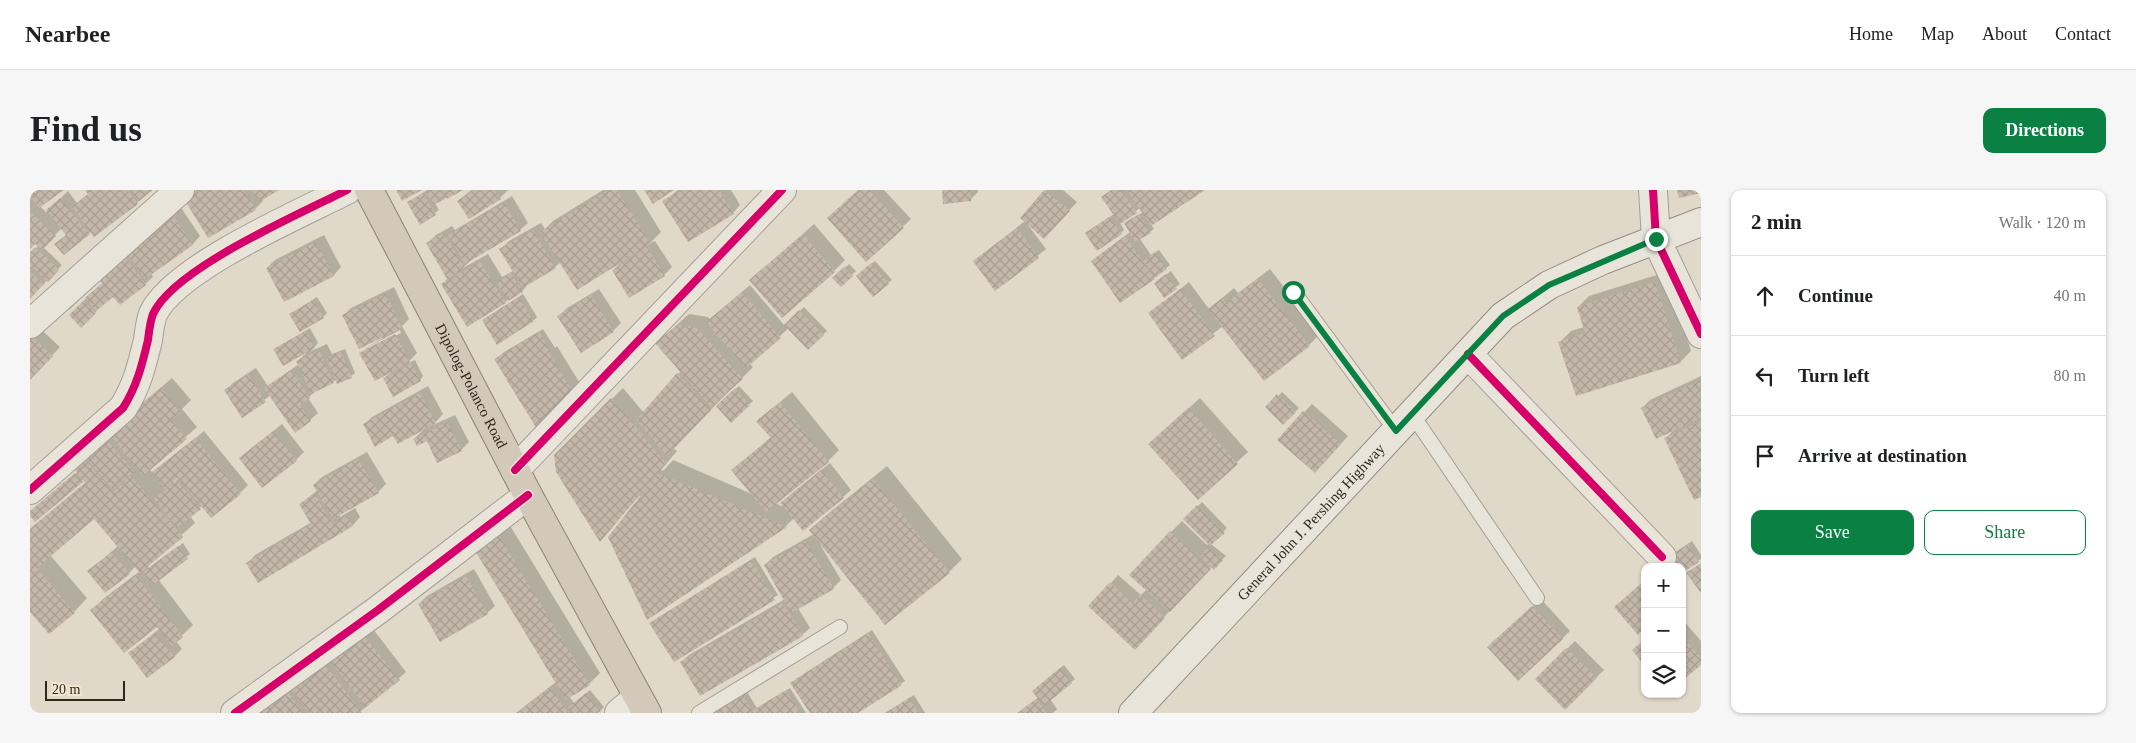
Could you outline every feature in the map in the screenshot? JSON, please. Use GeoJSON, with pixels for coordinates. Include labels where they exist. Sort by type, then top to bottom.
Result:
{"type":"FeatureCollection","features":[{"type":"Feature","properties":{"kind":"highway","name":"Dipolog-Polanco Road"},"geometry":{"type":"LineString","coordinates":[[369,190],[528,495],[635,708]]}},
{"type":"Feature","properties":{"kind":"street"},"geometry":{"type":"LineString","coordinates":[[30,324],[180,190]]}},
{"type":"Feature","properties":{"kind":"street"},"geometry":{"type":"LineString","coordinates":[[30,490],[123,408],[134,391],[141,372],[153,315],[163,298],[180,281],[245,241],[347,190]]}},
{"type":"Feature","properties":{"kind":"street"},"geometry":{"type":"LineString","coordinates":[[515,470],[782,190]]}},
{"type":"Feature","properties":{"kind":"street"},"geometry":{"type":"LineString","coordinates":[[1653,190],[1656,239],[1701,334]]}},
{"type":"Feature","properties":{"kind":"street","name":"General John J. Pershing Highway"},"geometry":{"type":"LineString","coordinates":[[1133,713],[1503,316],[1549,285],[1656,239],[1701,222]]}},
{"type":"Feature","properties":{"kind":"street"},"geometry":{"type":"LineString","coordinates":[[1468,354],[1662,557]]}},
{"type":"Feature","properties":{"kind":"street"},"geometry":{"type":"LineString","coordinates":[[235,713],[378,610],[528,495]]}},
{"type":"Feature","properties":{"kind":"lane"},"geometry":{"type":"LineString","coordinates":[[1293,292],[1404,423],[1537,598]]}},
{"type":"Feature","properties":{"kind":"lane"},"geometry":{"type":"LineString","coordinates":[[699,713],[840,626]]}},
{"type":"Feature","properties":{"kind":"building"},"geometry":{"type":"Polygon","coordinates":[[[30,190],[64,190],[39,208],[30,196],[30,190]]]}},
{"type":"Feature","properties":{"kind":"building"},"geometry":{"type":"Polygon","coordinates":[[[85,190],[127,190],[138,204],[94,237],[72,207],[88,194],[85,190]]]}},
{"type":"Feature","properties":{"kind":"building"},"geometry":{"type":"Polygon","coordinates":[[[130,190],[153,190],[139,201],[130,190]]]}},
{"type":"Feature","properties":{"kind":"building"},"geometry":{"type":"Polygon","coordinates":[[[199,190],[244,190],[256,210],[208,238],[184,199],[199,190]]]}},
{"type":"Feature","properties":{"kind":"building"},"geometry":{"type":"Polygon","coordinates":[[[252,190],[279,190],[259,202],[252,190]]]}},
{"type":"Feature","properties":{"kind":"building"},"geometry":{"type":"Polygon","coordinates":[[[396,190],[422,190],[402,201],[396,190]]]}},
{"type":"Feature","properties":{"kind":"building"},"geometry":{"type":"Polygon","coordinates":[[[440,190],[445,199],[433,205],[426,192],[440,190]]]}},
{"type":"Feature","properties":{"kind":"building"},"geometry":{"type":"Polygon","coordinates":[[[442,190],[463,190],[447,199],[442,190]]]}},
{"type":"Feature","properties":{"kind":"building"},"geometry":{"type":"Polygon","coordinates":[[[474,190],[495,190],[501,199],[469,219],[457,201],[474,190]]]}},
{"type":"Feature","properties":{"kind":"building"},"geometry":{"type":"Polygon","coordinates":[[[608,190],[617,190],[651,244],[577,290],[540,232],[608,190]]]}},
{"type":"Feature","properties":{"kind":"building"},"geometry":{"type":"Polygon","coordinates":[[[644,190],[674,190],[653,204],[644,190]]]}},
{"type":"Feature","properties":{"kind":"building"},"geometry":{"type":"Polygon","coordinates":[[[681,190],[719,190],[734,214],[688,242],[662,201],[681,190]]]}},
{"type":"Feature","properties":{"kind":"building"},"geometry":{"type":"Polygon","coordinates":[[[858,190],[870,190],[904,228],[866,262],[827,218],[858,190]]]}},
{"type":"Feature","properties":{"kind":"building"},"geometry":{"type":"Polygon","coordinates":[[[942,190],[970,190],[971,201],[943,204],[942,190]]]}},
{"type":"Feature","properties":{"kind":"building"},"geometry":{"type":"Polygon","coordinates":[[[1044,190],[1070,211],[1044,239],[1020,218],[1044,190]]]}},
{"type":"Feature","properties":{"kind":"building"},"geometry":{"type":"Polygon","coordinates":[[[1111,190],[1121,190],[1137,213],[1120,224],[1101,197],[1111,190]]]}},
{"type":"Feature","properties":{"kind":"building"},"geometry":{"type":"Polygon","coordinates":[[[1127,190],[1205,190],[1151,226],[1127,190]]]}},
{"type":"Feature","properties":{"kind":"building"},"geometry":{"type":"Polygon","coordinates":[[[1677,190],[1701,190],[1701,193],[1679,198],[1677,190]]]}},
{"type":"Feature","properties":{"kind":"building"},"geometry":{"type":"Polygon","coordinates":[[[423,193],[436,215],[420,225],[407,202],[423,193]]]}},
{"type":"Feature","properties":{"kind":"building"},"geometry":{"type":"Polygon","coordinates":[[[60,198],[90,234],[64,255],[54,244],[66,235],[46,210],[60,198]]]}},
{"type":"Feature","properties":{"kind":"building"},"geometry":{"type":"Polygon","coordinates":[[[504,203],[521,231],[465,264],[448,235],[504,203]]]}},
{"type":"Feature","properties":{"kind":"building"},"geometry":{"type":"Polygon","coordinates":[[[30,212],[56,236],[42,250],[35,244],[30,249],[30,212]]]}},
{"type":"Feature","properties":{"kind":"building"},"geometry":{"type":"Polygon","coordinates":[[[171,213],[193,245],[145,279],[123,247],[171,213]]]}},
{"type":"Feature","properties":{"kind":"building"},"geometry":{"type":"Polygon","coordinates":[[[1139,214],[1151,233],[1135,242],[1124,223],[1139,214]]]}},
{"type":"Feature","properties":{"kind":"building"},"geometry":{"type":"Polygon","coordinates":[[[1109,217],[1122,234],[1097,251],[1085,233],[1109,217]]]}},
{"type":"Feature","properties":{"kind":"building"},"geometry":{"type":"Polygon","coordinates":[[[1017,228],[1039,258],[995,291],[973,261],[1017,228]]]}},
{"type":"Feature","properties":{"kind":"building"},"geometry":{"type":"Polygon","coordinates":[[[533,230],[556,268],[523,288],[499,249],[533,230]]]}},
{"type":"Feature","properties":{"kind":"building"},"geometry":{"type":"Polygon","coordinates":[[[444,233],[465,268],[447,279],[426,243],[444,233]]]}},
{"type":"Feature","properties":{"kind":"building"},"geometry":{"type":"Polygon","coordinates":[[[803,234],[835,272],[782,318],[749,280],[803,234]]]}},
{"type":"Feature","properties":{"kind":"building"},"geometry":{"type":"Polygon","coordinates":[[[1125,236],[1155,279],[1120,303],[1091,261],[1125,236]]]}},
{"type":"Feature","properties":{"kind":"building"},"geometry":{"type":"Polygon","coordinates":[[[316,242],[334,276],[284,302],[266,268],[316,242]]]}},
{"type":"Feature","properties":{"kind":"building"},"geometry":{"type":"Polygon","coordinates":[[[35,247],[59,270],[48,282],[30,265],[30,252],[35,247]]]}},
{"type":"Feature","properties":{"kind":"building"},"geometry":{"type":"Polygon","coordinates":[[[647,247],[665,276],[629,298],[612,270],[647,247]]]}},
{"type":"Feature","properties":{"kind":"building"},"geometry":{"type":"Polygon","coordinates":[[[119,249],[146,285],[120,305],[113,297],[96,311],[85,298],[101,284],[111,295],[92,270],[119,249]]]}},
{"type":"Feature","properties":{"kind":"building"},"geometry":{"type":"Polygon","coordinates":[[[1155,252],[1167,269],[1156,277],[1143,261],[1155,252]]]}},
{"type":"Feature","properties":{"kind":"building"},"geometry":{"type":"Polygon","coordinates":[[[480,261],[506,303],[467,327],[441,284],[480,261]]]}},
{"type":"Feature","properties":{"kind":"building"},"geometry":{"type":"Polygon","coordinates":[[[871,263],[889,284],[873,297],[856,276],[871,263]]]}},
{"type":"Feature","properties":{"kind":"building"},"geometry":{"type":"Polygon","coordinates":[[[844,267],[853,276],[841,287],[832,278],[844,267]]]}},
{"type":"Feature","properties":{"kind":"building"},"geometry":{"type":"Polygon","coordinates":[[[30,272],[44,284],[30,299],[30,272]]]}},
{"type":"Feature","properties":{"kind":"building"},"geometry":{"type":"Polygon","coordinates":[[[511,273],[523,292],[508,301],[496,282],[511,273]]]}},
{"type":"Feature","properties":{"kind":"building"},"geometry":{"type":"Polygon","coordinates":[[[1166,274],[1177,289],[1164,298],[1154,283],[1166,274]]]}},
{"type":"Feature","properties":{"kind":"building"},"geometry":{"type":"Polygon","coordinates":[[[1258,279],[1310,346],[1264,381],[1208,309],[1222,298],[1226,303],[1258,279]]]}},
{"type":"Feature","properties":{"kind":"building"},"geometry":{"type":"Polygon","coordinates":[[[1655,282],[1681,363],[1576,396],[1558,342],[1585,333],[1577,307],[1655,282]]]}},
{"type":"Feature","properties":{"kind":"building"},"geometry":{"type":"Polygon","coordinates":[[[1180,289],[1215,336],[1182,360],[1148,313],[1180,289]]]}},
{"type":"Feature","properties":{"kind":"building"},"geometry":{"type":"Polygon","coordinates":[[[742,292],[781,338],[746,368],[706,322],[742,292]]]}},
{"type":"Feature","properties":{"kind":"building"},"geometry":{"type":"Polygon","coordinates":[[[386,294],[402,328],[359,349],[342,315],[386,294]]]}},
{"type":"Feature","properties":{"kind":"building"},"geometry":{"type":"Polygon","coordinates":[[[591,295],[614,332],[581,353],[557,316],[591,295]]]}},
{"type":"Feature","properties":{"kind":"building"},"geometry":{"type":"Polygon","coordinates":[[[519,297],[534,321],[497,345],[482,320],[519,297]]]}},
{"type":"Feature","properties":{"kind":"building"},"geometry":{"type":"Polygon","coordinates":[[[313,300],[324,318],[300,332],[289,314],[313,300]]]}},
{"type":"Feature","properties":{"kind":"building"},"geometry":{"type":"Polygon","coordinates":[[[83,301],[96,313],[81,328],[69,315],[83,301]]]}},
{"type":"Feature","properties":{"kind":"building"},"geometry":{"type":"Polygon","coordinates":[[[799,310],[824,335],[808,350],[784,325],[799,310]]]}},
{"type":"Feature","properties":{"kind":"building"},"geometry":{"type":"Polygon","coordinates":[[[677,325],[697,328],[743,379],[711,407],[655,343],[677,325]]]}},
{"type":"Feature","properties":{"kind":"building"},"geometry":{"type":"Polygon","coordinates":[[[306,331],[315,348],[283,366],[273,349],[306,331]]]}},
{"type":"Feature","properties":{"kind":"building"},"geometry":{"type":"Polygon","coordinates":[[[539,332],[551,352],[549,353],[579,401],[536,427],[506,379],[539,359],[506,378],[494,359],[539,332]]]}},
{"type":"Feature","properties":{"kind":"building"},"geometry":{"type":"Polygon","coordinates":[[[30,334],[53,356],[30,380],[30,334]]]}},
{"type":"Feature","properties":{"kind":"building"},"geometry":{"type":"Polygon","coordinates":[[[395,334],[410,362],[375,381],[359,353],[395,334]]]}},
{"type":"Feature","properties":{"kind":"building"},"geometry":{"type":"Polygon","coordinates":[[[319,350],[334,383],[311,394],[296,361],[319,350]]]}},
{"type":"Feature","properties":{"kind":"building"},"geometry":{"type":"Polygon","coordinates":[[[341,352],[352,378],[337,384],[326,358],[341,352]]]}},
{"type":"Feature","properties":{"kind":"building"},"geometry":{"type":"Polygon","coordinates":[[[411,363],[421,381],[393,397],[383,378],[411,363]]]}},
{"type":"Feature","properties":{"kind":"building"},"geometry":{"type":"Polygon","coordinates":[[[291,370],[310,398],[300,405],[311,421],[295,433],[264,388],[291,370]]]}},
{"type":"Feature","properties":{"kind":"building"},"geometry":{"type":"Polygon","coordinates":[[[677,373],[711,410],[667,456],[636,420],[677,373]]]}},
{"type":"Feature","properties":{"kind":"building"},"geometry":{"type":"Polygon","coordinates":[[[248,374],[266,402],[242,418],[224,390],[248,374]]]}},
{"type":"Feature","properties":{"kind":"building"},"geometry":{"type":"Polygon","coordinates":[[[1700,380],[1701,418],[1656,439],[1641,408],[1700,380]]]}},
{"type":"Feature","properties":{"kind":"building"},"geometry":{"type":"Polygon","coordinates":[[[161,388],[181,412],[171,420],[187,439],[143,476],[108,433],[161,388]]]}},
{"type":"Feature","properties":{"kind":"building"},"geometry":{"type":"Polygon","coordinates":[[[735,388],[750,405],[731,423],[716,406],[735,388]]]}},
{"type":"Feature","properties":{"kind":"building"},"geometry":{"type":"Polygon","coordinates":[[[420,393],[436,423],[398,444],[393,436],[375,447],[363,424],[420,393]]]}},
{"type":"Feature","properties":{"kind":"building"},"geometry":{"type":"Polygon","coordinates":[[[1277,394],[1296,412],[1283,425],[1265,407],[1277,394]]]}},
{"type":"Feature","properties":{"kind":"building"},"geometry":{"type":"Polygon","coordinates":[[[611,398],[666,463],[658,473],[787,527],[647,620],[608,537],[656,476],[600,542],[556,472],[554,455],[611,398]]]}},
{"type":"Feature","properties":{"kind":"building"},"geometry":{"type":"Polygon","coordinates":[[[780,402],[829,462],[766,512],[731,470],[771,438],[756,421],[780,402]]]}},
{"type":"Feature","properties":{"kind":"building"},"geometry":{"type":"Polygon","coordinates":[[[1188,408],[1238,464],[1198,500],[1148,444],[1188,408]]]}},
{"type":"Feature","properties":{"kind":"building"},"geometry":{"type":"Polygon","coordinates":[[[1303,411],[1341,444],[1315,473],[1277,440],[1303,411]]]}},
{"type":"Feature","properties":{"kind":"building"},"geometry":{"type":"Polygon","coordinates":[[[1701,421],[1701,497],[1694,500],[1664,438],[1701,421]]]}},
{"type":"Feature","properties":{"kind":"building"},"geometry":{"type":"Polygon","coordinates":[[[447,422],[462,451],[437,463],[427,441],[417,446],[413,439],[447,422]]]}},
{"type":"Feature","properties":{"kind":"building"},"geometry":{"type":"Polygon","coordinates":[[[273,431],[297,461],[262,488],[239,458],[273,431]]]}},
{"type":"Feature","properties":{"kind":"building"},"geometry":{"type":"Polygon","coordinates":[[[195,438],[241,494],[211,518],[178,478],[165,489],[152,472],[195,438]]]}},
{"type":"Feature","properties":{"kind":"building"},"geometry":{"type":"Polygon","coordinates":[[[108,441],[134,472],[113,490],[86,458],[108,441]]]}},
{"type":"Feature","properties":{"kind":"building"},"geometry":{"type":"Polygon","coordinates":[[[358,459],[379,493],[333,519],[313,485],[358,459]]]}},
{"type":"Feature","properties":{"kind":"building"},"geometry":{"type":"Polygon","coordinates":[[[86,460],[113,492],[131,476],[183,537],[140,573],[94,519],[37,568],[75,613],[49,634],[30,612],[30,529],[85,483],[74,469],[86,460]]]}},
{"type":"Feature","properties":{"kind":"building"},"geometry":{"type":"Polygon","coordinates":[[[821,470],[844,498],[803,531],[780,503],[821,470]]]}},
{"type":"Feature","properties":{"kind":"building"},"geometry":{"type":"Polygon","coordinates":[[[75,473],[83,482],[35,522],[30,516],[30,511],[75,473]]]}},
{"type":"Feature","properties":{"kind":"building"},"geometry":{"type":"Polygon","coordinates":[[[873,479],[950,573],[885,625],[809,530],[873,479]]]}},
{"type":"Feature","properties":{"kind":"building"},"geometry":{"type":"Polygon","coordinates":[[[177,480],[201,509],[177,528],[154,499],[177,480]]]}},
{"type":"Feature","properties":{"kind":"building"},"geometry":{"type":"Polygon","coordinates":[[[315,494],[332,524],[347,515],[353,526],[258,583],[246,563],[311,524],[299,504],[315,494]]]}},
{"type":"Feature","properties":{"kind":"building"},"geometry":{"type":"Polygon","coordinates":[[[1197,505],[1225,533],[1210,546],[1183,519],[1197,505]]]}},
{"type":"Feature","properties":{"kind":"building"},"geometry":{"type":"Polygon","coordinates":[[[1170,531],[1211,569],[1170,612],[1129,575],[1170,531]]]}},
{"type":"Feature","properties":{"kind":"building"},"geometry":{"type":"Polygon","coordinates":[[[498,534],[590,685],[566,700],[474,549],[498,534]]]}},
{"type":"Feature","properties":{"kind":"building"},"geometry":{"type":"Polygon","coordinates":[[[806,541],[834,589],[791,613],[764,565],[806,541]]]}},
{"type":"Feature","properties":{"kind":"building"},"geometry":{"type":"Polygon","coordinates":[[[1688,544],[1699,562],[1686,570],[1686,563],[1676,563],[1671,555],[1688,544]]]}},
{"type":"Feature","properties":{"kind":"building"},"geometry":{"type":"Polygon","coordinates":[[[178,546],[188,559],[153,585],[143,572],[178,546]]]}},
{"type":"Feature","properties":{"kind":"building"},"geometry":{"type":"Polygon","coordinates":[[[1208,547],[1223,560],[1214,570],[1200,557],[1208,547]]]}},
{"type":"Feature","properties":{"kind":"building"},"geometry":{"type":"Polygon","coordinates":[[[112,552],[130,574],[105,593],[87,571],[112,552]]]}},
{"type":"Feature","properties":{"kind":"building"},"geometry":{"type":"Polygon","coordinates":[[[751,560],[775,600],[674,662],[649,623],[751,560]]]}},
{"type":"Feature","properties":{"kind":"building"},"geometry":{"type":"Polygon","coordinates":[[[1701,563],[1701,593],[1686,573],[1701,563]]]}},
{"type":"Feature","properties":{"kind":"building"},"geometry":{"type":"Polygon","coordinates":[[[136,575],[183,637],[172,646],[157,627],[124,653],[90,610],[136,575]]]}},
{"type":"Feature","properties":{"kind":"building"},"geometry":{"type":"Polygon","coordinates":[[[466,576],[488,614],[440,642],[418,604],[466,576]]]}},
{"type":"Feature","properties":{"kind":"building"},"geometry":{"type":"Polygon","coordinates":[[[1110,582],[1132,603],[1140,594],[1165,618],[1135,650],[1088,606],[1110,582]]]}},
{"type":"Feature","properties":{"kind":"building"},"geometry":{"type":"Polygon","coordinates":[[[1641,583],[1641,632],[1638,635],[1614,607],[1641,583]]]}},
{"type":"Feature","properties":{"kind":"building"},"geometry":{"type":"Polygon","coordinates":[[[783,603],[803,636],[700,696],[680,662],[783,603]]]}},
{"type":"Feature","properties":{"kind":"building"},"geometry":{"type":"Polygon","coordinates":[[[1532,606],[1563,639],[1518,681],[1487,647],[1532,606]]]}},
{"type":"Feature","properties":{"kind":"building"},"geometry":{"type":"Polygon","coordinates":[[[361,632],[400,680],[366,707],[328,658],[361,632]]]}},
{"type":"Feature","properties":{"kind":"building"},"geometry":{"type":"Polygon","coordinates":[[[155,633],[175,657],[147,678],[128,653],[155,633]]]}},
{"type":"Feature","properties":{"kind":"building"},"geometry":{"type":"Polygon","coordinates":[[[868,633],[902,685],[858,713],[810,713],[790,683],[868,633]]]}},
{"type":"Feature","properties":{"kind":"building"},"geometry":{"type":"Polygon","coordinates":[[[1686,641],[1701,658],[1701,665],[1686,678],[1686,641]]]}},
{"type":"Feature","properties":{"kind":"building"},"geometry":{"type":"Polygon","coordinates":[[[1641,642],[1641,661],[1632,650],[1641,642]]]}},
{"type":"Feature","properties":{"kind":"building"},"geometry":{"type":"Polygon","coordinates":[[[1566,648],[1597,678],[1565,710],[1535,679],[1566,648]]]}},
{"type":"Feature","properties":{"kind":"building"},"geometry":{"type":"Polygon","coordinates":[[[325,664],[362,713],[309,713],[291,689],[325,664]]]}},
{"type":"Feature","properties":{"kind":"building"},"geometry":{"type":"Polygon","coordinates":[[[1060,668],[1072,683],[1044,706],[1032,691],[1060,668]]]}},
{"type":"Feature","properties":{"kind":"building"},"geometry":{"type":"Polygon","coordinates":[[[285,688],[303,713],[258,713],[285,688]]]}},
{"type":"Feature","properties":{"kind":"building"},"geometry":{"type":"Polygon","coordinates":[[[549,688],[569,713],[517,713],[549,688]]]}},
{"type":"Feature","properties":{"kind":"building"},"geometry":{"type":"Polygon","coordinates":[[[786,690],[800,713],[713,713],[743,695],[752,711],[786,690]]]}},
{"type":"Feature","properties":{"kind":"building"},"geometry":{"type":"Polygon","coordinates":[[[586,693],[601,712],[572,713],[568,707],[586,693]]]}},
{"type":"Feature","properties":{"kind":"building"},"geometry":{"type":"Polygon","coordinates":[[[909,698],[919,713],[885,713],[909,698]]]}},
{"type":"Feature","properties":{"kind":"building"},"geometry":{"type":"Polygon","coordinates":[[[1036,699],[1047,713],[1018,713],[1036,699]]]}},
{"type":"Feature","properties":{"kind":"cycle path"},"geometry":{"type":"LineString","coordinates":[[30,490],[123,408],[132,392],[144,358],[153,314],[165,296],[211,261],[240,244],[347,190]]}},
{"type":"Feature","properties":{"kind":"cycle path"},"geometry":{"type":"LineString","coordinates":[[515,470],[782,190]]}},
{"type":"Feature","properties":{"kind":"cycle path"},"geometry":{"type":"LineString","coordinates":[[1653,190],[1656,239],[1701,334]]}},
{"type":"Feature","properties":{"kind":"cycle path"},"geometry":{"type":"LineString","coordinates":[[1468,354],[1662,557]]}},
{"type":"Feature","properties":{"kind":"cycle path"},"geometry":{"type":"LineString","coordinates":[[235,713],[378,610],[528,495]]}},
{"type":"Feature","properties":{"kind":"route"},"geometry":{"type":"LineString","coordinates":[[1293,292],[1396,431],[1503,316],[1549,285],[1603,260],[1656,239]]}}]}
